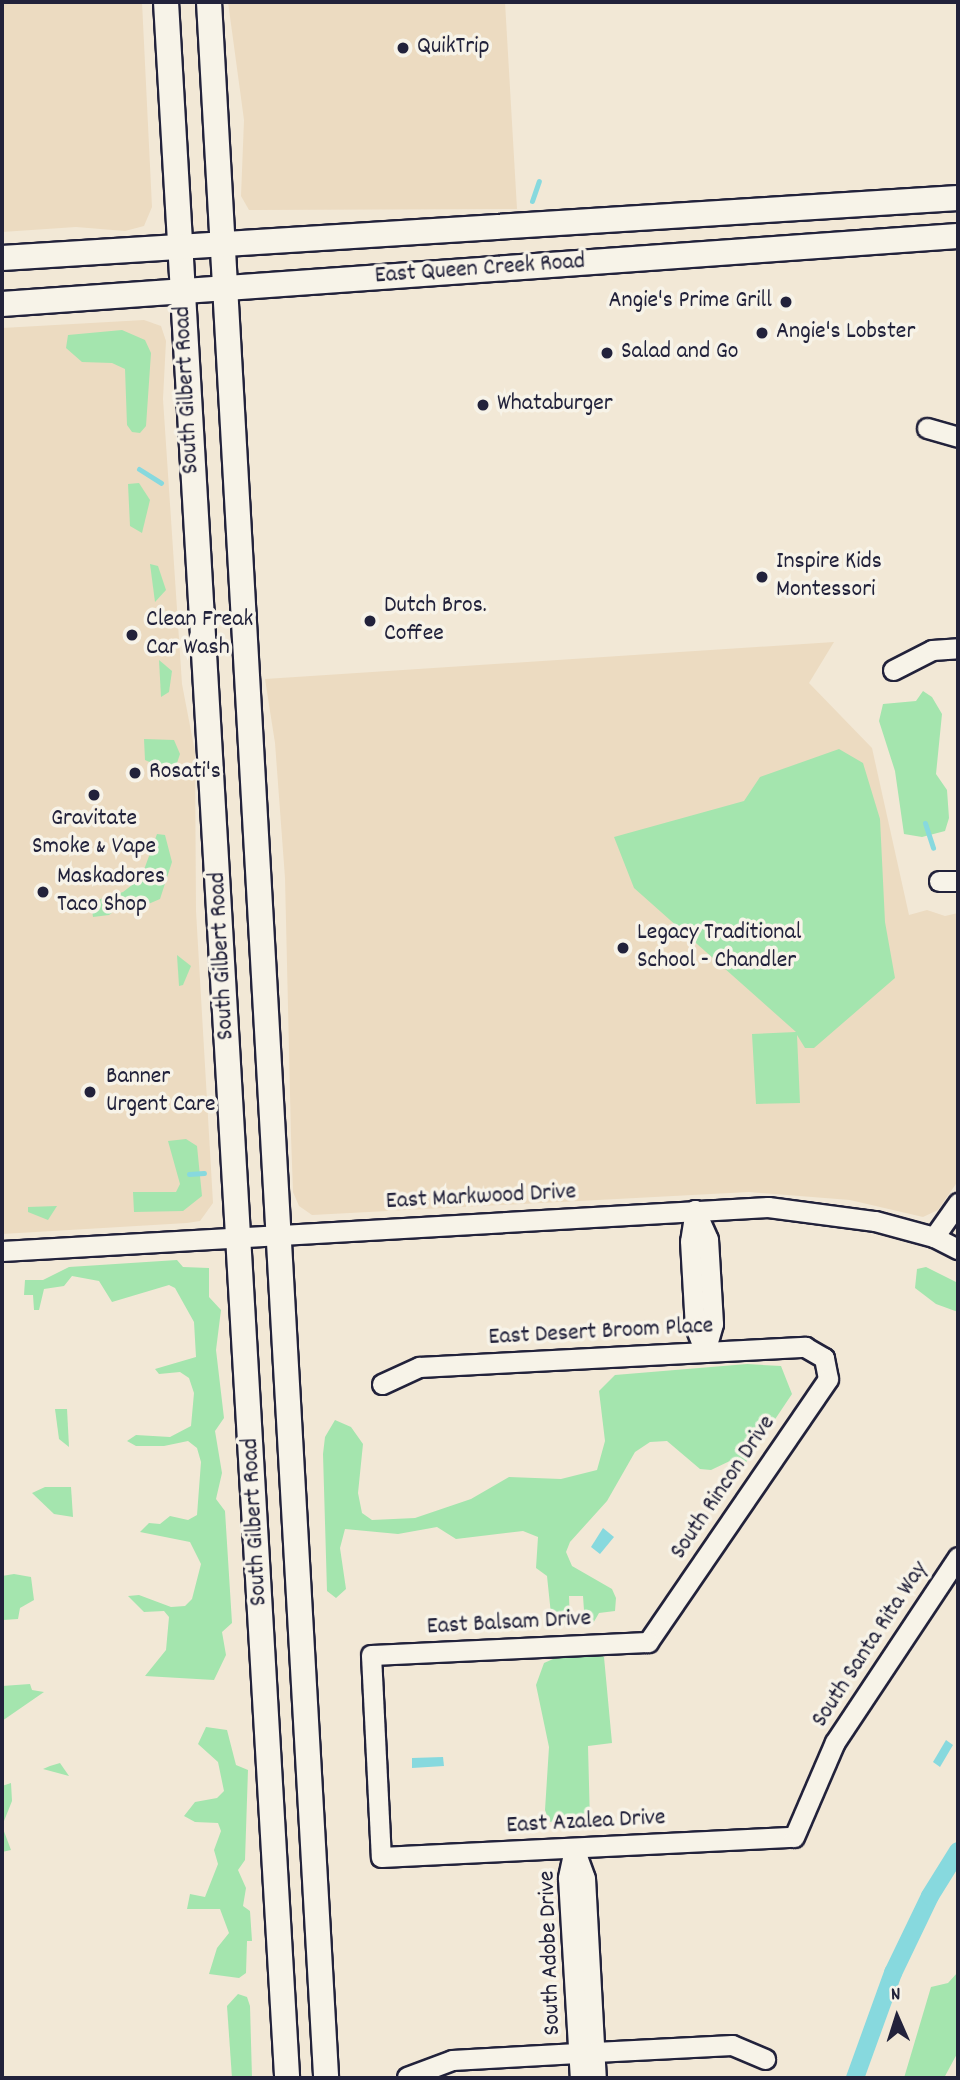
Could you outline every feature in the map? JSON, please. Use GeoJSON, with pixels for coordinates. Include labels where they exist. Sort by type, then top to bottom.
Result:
{"type":"FeatureCollection","features":[{"type":"Feature","properties":{"kind":"main road","name":"South Gilbert Road"},"geometry":{"type":"LineString","coordinates":[[166,2],[241,1236],[287,2078]]}},
{"type":"Feature","properties":{"kind":"main road","name":"South Gilbert Road"},"geometry":{"type":"LineString","coordinates":[[209,2],[228,288],[275,1234],[326,2078]]}},
{"type":"Feature","properties":{"kind":"main road","name":"East Queen Creek Road"},"geometry":{"type":"LineString","coordinates":[[2,258],[958,198]]}},
{"type":"Feature","properties":{"kind":"main road","name":"East Queen Creek Road"},"geometry":{"type":"LineString","coordinates":[[2,304],[958,236]]}},
{"type":"Feature","properties":{"kind":"street"},"geometry":{"type":"LineString","coordinates":[[928,428],[958,437]]}},
{"type":"Feature","properties":{"kind":"street"},"geometry":{"type":"LineString","coordinates":[[893,670],[932,650],[958,649]]}},
{"type":"Feature","properties":{"kind":"street"},"geometry":{"type":"LineString","coordinates":[[934,1237],[958,1203]]}},
{"type":"Feature","properties":{"kind":"street","name":"East Markwood Drive"},"geometry":{"type":"LineString","coordinates":[[2,1251],[768,1207],[837,1213],[934,1237],[958,1249]]}},
{"type":"Feature","properties":{"kind":"street"},"geometry":{"type":"LineString","coordinates":[[695,1210],[690,1241],[695,1327],[705,1352]]}},
{"type":"Feature","properties":{"kind":"street","name":"East Desert Broom Place"},"geometry":{"type":"LineString","coordinates":[[382,1384],[419,1367],[805,1347],[824,1359]]}},
{"type":"Feature","properties":{"kind":"street","name":"South Rincon Drive"},"geometry":{"type":"LineString","coordinates":[[648,1642],[828,1379],[824,1359]]}},
{"type":"Feature","properties":{"kind":"street","name":"South Santa Rita Way"},"geometry":{"type":"LineString","coordinates":[[794,1837],[835,1741],[958,1557]]}},
{"type":"Feature","properties":{"kind":"street","name":"East Balsam Drive"},"geometry":{"type":"LineString","coordinates":[[381,1857],[371,1655],[648,1642]]}},
{"type":"Feature","properties":{"kind":"street","name":"East Azalea Drive"},"geometry":{"type":"LineString","coordinates":[[381,1857],[794,1837]]}},
{"type":"Feature","properties":{"kind":"street","name":"South Adobe Drive"},"geometry":{"type":"LineString","coordinates":[[574,1848],[568,1878],[587,2052],[596,2078]]}},
{"type":"Feature","properties":{"kind":"street"},"geometry":{"type":"LineString","coordinates":[[407,2077],[452,2060],[587,2052],[732,2045],[765,2059]]}},
{"type":"Feature","properties":{"kind":"street","name":"South Adobe Drive"},"geometry":{"type":"LineString","coordinates":[[580,2078],[587,2052]]}},
{"type":"Feature","properties":{"kind":"shaded area"},"geometry":{"type":"Polygon","coordinates":[[[2,2],[142,2],[152,207],[144,226],[125,231],[76,227],[2,232],[2,2]]]}},
{"type":"Feature","properties":{"kind":"shaded area"},"geometry":{"type":"Polygon","coordinates":[[[228,2],[505,2],[517,209],[249,210],[241,196],[244,120],[228,2]]]}},
{"type":"Feature","properties":{"kind":"shaded area"},"geometry":{"type":"Polygon","coordinates":[[[144,320],[161,326],[166,341],[163,399],[182,684],[195,752],[196,911],[213,1203],[200,1221],[187,1223],[2,1234],[2,328],[144,320]]]}},
{"type":"Feature","properties":{"kind":"shaded area","name":"Legacy Traditional School - Chandler"},"geometry":{"type":"Polygon","coordinates":[[[834,642],[809,683],[872,748],[909,915],[927,910],[945,916],[958,913],[958,1181],[938,1210],[923,1217],[850,1200],[749,1192],[312,1215],[299,1206],[293,1192],[285,878],[275,743],[265,679],[834,642]]]}},
{"type":"Feature","properties":{"kind":"green space"},"geometry":{"type":"Polygon","coordinates":[[[122,330],[145,340],[151,353],[146,426],[140,433],[132,432],[127,425],[125,369],[112,363],[82,362],[66,348],[68,335],[122,330]]]}},
{"type":"Feature","properties":{"kind":"green space"},"geometry":{"type":"Polygon","coordinates":[[[139,483],[150,500],[142,533],[130,526],[128,484],[139,483]]]}},
{"type":"Feature","properties":{"kind":"green space"},"geometry":{"type":"Polygon","coordinates":[[[150,564],[158,566],[166,590],[155,602],[150,564]]]}},
{"type":"Feature","properties":{"kind":"green space"},"geometry":{"type":"Polygon","coordinates":[[[159,660],[172,671],[169,692],[161,697],[159,660]]]}},
{"type":"Feature","properties":{"kind":"green space"},"geometry":{"type":"Polygon","coordinates":[[[923,691],[932,697],[942,714],[936,774],[947,790],[949,818],[945,831],[922,837],[904,834],[895,771],[879,721],[883,704],[916,701],[923,691]]]}},
{"type":"Feature","properties":{"kind":"green space"},"geometry":{"type":"Polygon","coordinates":[[[144,739],[174,740],[180,754],[176,766],[163,768],[145,760],[144,739]]]}},
{"type":"Feature","properties":{"kind":"green space"},"geometry":{"type":"Polygon","coordinates":[[[839,749],[863,763],[880,819],[885,922],[895,978],[814,1048],[805,1048],[797,1035],[800,1103],[756,1104],[752,1034],[796,1032],[634,888],[614,837],[744,801],[760,777],[839,749]]]}},
{"type":"Feature","properties":{"kind":"green space"},"geometry":{"type":"Polygon","coordinates":[[[157,834],[165,835],[172,862],[160,899],[146,905],[120,906],[109,915],[93,917],[91,902],[123,892],[141,878],[157,834]]]}},
{"type":"Feature","properties":{"kind":"green space"},"geometry":{"type":"Polygon","coordinates":[[[177,955],[191,966],[183,985],[179,986],[177,955]]]}},
{"type":"Feature","properties":{"kind":"green space"},"geometry":{"type":"Polygon","coordinates":[[[186,1139],[197,1146],[202,1196],[183,1211],[134,1212],[133,1192],[176,1192],[180,1184],[168,1141],[186,1139]]]}},
{"type":"Feature","properties":{"kind":"green space"},"geometry":{"type":"Polygon","coordinates":[[[57,1206],[48,1220],[28,1212],[28,1207],[57,1206]]]}},
{"type":"Feature","properties":{"kind":"green space"},"geometry":{"type":"Polygon","coordinates":[[[177,1260],[183,1267],[209,1268],[209,1297],[221,1310],[216,1350],[224,1418],[215,1431],[222,1473],[216,1499],[225,1511],[232,1623],[222,1632],[226,1655],[214,1680],[145,1676],[166,1650],[169,1617],[164,1611],[144,1612],[128,1596],[139,1595],[171,1607],[185,1606],[192,1599],[201,1564],[190,1542],[140,1532],[149,1523],[160,1524],[170,1516],[188,1520],[197,1515],[201,1462],[197,1448],[188,1441],[164,1446],[136,1446],[127,1441],[136,1435],[170,1437],[191,1426],[194,1393],[189,1378],[180,1372],[159,1374],[155,1369],[196,1357],[194,1322],[175,1288],[169,1285],[112,1302],[99,1281],[72,1276],[64,1286],[44,1289],[39,1310],[34,1310],[33,1295],[24,1295],[25,1280],[43,1280],[69,1267],[177,1260]]]}},
{"type":"Feature","properties":{"kind":"green space"},"geometry":{"type":"Polygon","coordinates":[[[926,1267],[958,1283],[958,1312],[936,1304],[915,1288],[917,1269],[926,1267]]]}},
{"type":"Feature","properties":{"kind":"green space"},"geometry":{"type":"Polygon","coordinates":[[[747,1364],[781,1366],[792,1394],[745,1464],[734,1459],[711,1470],[700,1469],[667,1441],[650,1442],[635,1452],[607,1501],[570,1542],[566,1552],[572,1566],[612,1589],[616,1598],[615,1611],[599,1613],[592,1625],[585,1625],[583,1596],[569,1596],[570,1624],[552,1624],[547,1576],[536,1568],[538,1537],[523,1531],[456,1539],[437,1527],[398,1534],[345,1529],[340,1548],[346,1589],[336,1598],[327,1591],[323,1454],[325,1437],[335,1420],[351,1427],[363,1444],[358,1493],[362,1513],[372,1520],[415,1518],[471,1499],[509,1477],[561,1479],[597,1470],[605,1441],[599,1391],[615,1375],[747,1364]]]}},
{"type":"Feature","properties":{"kind":"green space"},"geometry":{"type":"Polygon","coordinates":[[[55,1409],[67,1409],[69,1447],[59,1439],[55,1409]]]}},
{"type":"Feature","properties":{"kind":"green space"},"geometry":{"type":"Polygon","coordinates":[[[45,1487],[71,1487],[73,1517],[54,1514],[32,1493],[45,1487]]]}},
{"type":"Feature","properties":{"kind":"green space"},"geometry":{"type":"Polygon","coordinates":[[[14,1574],[31,1577],[34,1600],[20,1608],[18,1619],[3,1620],[2,1576],[14,1574]]]}},
{"type":"Feature","properties":{"kind":"green space"},"geometry":{"type":"Polygon","coordinates":[[[585,1645],[604,1657],[612,1743],[588,1746],[590,1822],[561,1827],[549,1821],[545,1810],[549,1747],[536,1685],[544,1663],[585,1645]]]}},
{"type":"Feature","properties":{"kind":"green space"},"geometry":{"type":"Polygon","coordinates":[[[30,1684],[32,1690],[44,1692],[2,1721],[2,1686],[30,1684]]]}},
{"type":"Feature","properties":{"kind":"green space"},"geometry":{"type":"Polygon","coordinates":[[[206,1727],[227,1730],[236,1765],[248,1770],[245,1860],[238,1870],[246,1888],[243,1906],[250,1911],[252,1941],[247,1941],[246,1973],[239,1978],[209,1974],[217,1948],[229,1933],[220,1909],[187,1909],[190,1894],[205,1897],[218,1864],[214,1850],[221,1831],[218,1823],[195,1822],[184,1816],[195,1802],[217,1798],[224,1791],[218,1762],[198,1744],[206,1727]]]}},
{"type":"Feature","properties":{"kind":"green space"},"geometry":{"type":"Polygon","coordinates":[[[60,1763],[69,1776],[43,1769],[50,1766],[60,1763]]]}},
{"type":"Feature","properties":{"kind":"green space"},"geometry":{"type":"Polygon","coordinates":[[[11,1783],[12,1801],[2,1826],[2,1786],[11,1783]]]}},
{"type":"Feature","properties":{"kind":"green space"},"geometry":{"type":"Polygon","coordinates":[[[2,1826],[11,1850],[2,1852],[2,1826]]]}},
{"type":"Feature","properties":{"kind":"green space"},"geometry":{"type":"Polygon","coordinates":[[[958,1972],[958,2052],[944,2078],[904,2078],[931,1987],[948,1983],[958,1972]]]}},
{"type":"Feature","properties":{"kind":"green space"},"geometry":{"type":"Polygon","coordinates":[[[238,1994],[247,1997],[250,2006],[252,2078],[232,2078],[227,2006],[238,1994]]]}},
{"type":"Feature","properties":{"kind":"water"},"geometry":{"type":"Polygon","coordinates":[[[603,1528],[614,1537],[600,1554],[591,1547],[603,1528]]]}},
{"type":"Feature","properties":{"kind":"water"},"geometry":{"type":"Polygon","coordinates":[[[946,1740],[953,1745],[940,1767],[933,1762],[946,1740]]]}},
{"type":"Feature","properties":{"kind":"water"},"geometry":{"type":"Polygon","coordinates":[[[443,1757],[444,1766],[412,1768],[412,1758],[443,1757]]]}},
{"type":"Feature","properties":{"kind":"waterway"},"geometry":{"type":"LineString","coordinates":[[532,201],[539,181]]}},
{"type":"Feature","properties":{"kind":"waterway"},"geometry":{"type":"LineString","coordinates":[[139,469],[161,483]]}},
{"type":"Feature","properties":{"kind":"waterway"},"geometry":{"type":"LineString","coordinates":[[925,823],[933,848]]}},
{"type":"Feature","properties":{"kind":"waterway"},"geometry":{"type":"LineString","coordinates":[[189,1174],[204,1173]]}},
{"type":"Feature","properties":{"kind":"waterway"},"geometry":{"type":"LineString","coordinates":[[855,2078],[893,1973],[930,1896],[958,1851]]}},
{"type":"Feature","properties":{"kind":"place","name":"QuikTrip"},"geometry":{"type":"Point","coordinates":[403,48]}},
{"type":"Feature","properties":{"kind":"place","name":"Angie's Prime Grill"},"geometry":{"type":"Point","coordinates":[786,302]}},
{"type":"Feature","properties":{"kind":"place","name":"Angie's Lobster"},"geometry":{"type":"Point","coordinates":[762,333]}},
{"type":"Feature","properties":{"kind":"place","name":"Salad and Go"},"geometry":{"type":"Point","coordinates":[607,353]}},
{"type":"Feature","properties":{"kind":"place","name":"Whataburger"},"geometry":{"type":"Point","coordinates":[483,405]}},
{"type":"Feature","properties":{"kind":"place","name":"Inspire Kids Montessori"},"geometry":{"type":"Point","coordinates":[762,577]}},
{"type":"Feature","properties":{"kind":"place","name":"Dutch Bros. Coffee"},"geometry":{"type":"Point","coordinates":[370,621]}},
{"type":"Feature","properties":{"kind":"place","name":"Clean Freak Car Wash"},"geometry":{"type":"Point","coordinates":[132,635]}},
{"type":"Feature","properties":{"kind":"place","name":"Rosati's"},"geometry":{"type":"Point","coordinates":[135,773]}},
{"type":"Feature","properties":{"kind":"place","name":"Gravitate Smoke & Vape"},"geometry":{"type":"Point","coordinates":[94,795]}},
{"type":"Feature","properties":{"kind":"place","name":"Maskadores Taco Shop"},"geometry":{"type":"Point","coordinates":[43,892]}},
{"type":"Feature","properties":{"kind":"place","name":"Legacy Traditional School - Chandler"},"geometry":{"type":"Point","coordinates":[623,948]}},
{"type":"Feature","properties":{"kind":"place","name":"Banner Urgent Care"},"geometry":{"type":"Point","coordinates":[90,1092]}}]}
